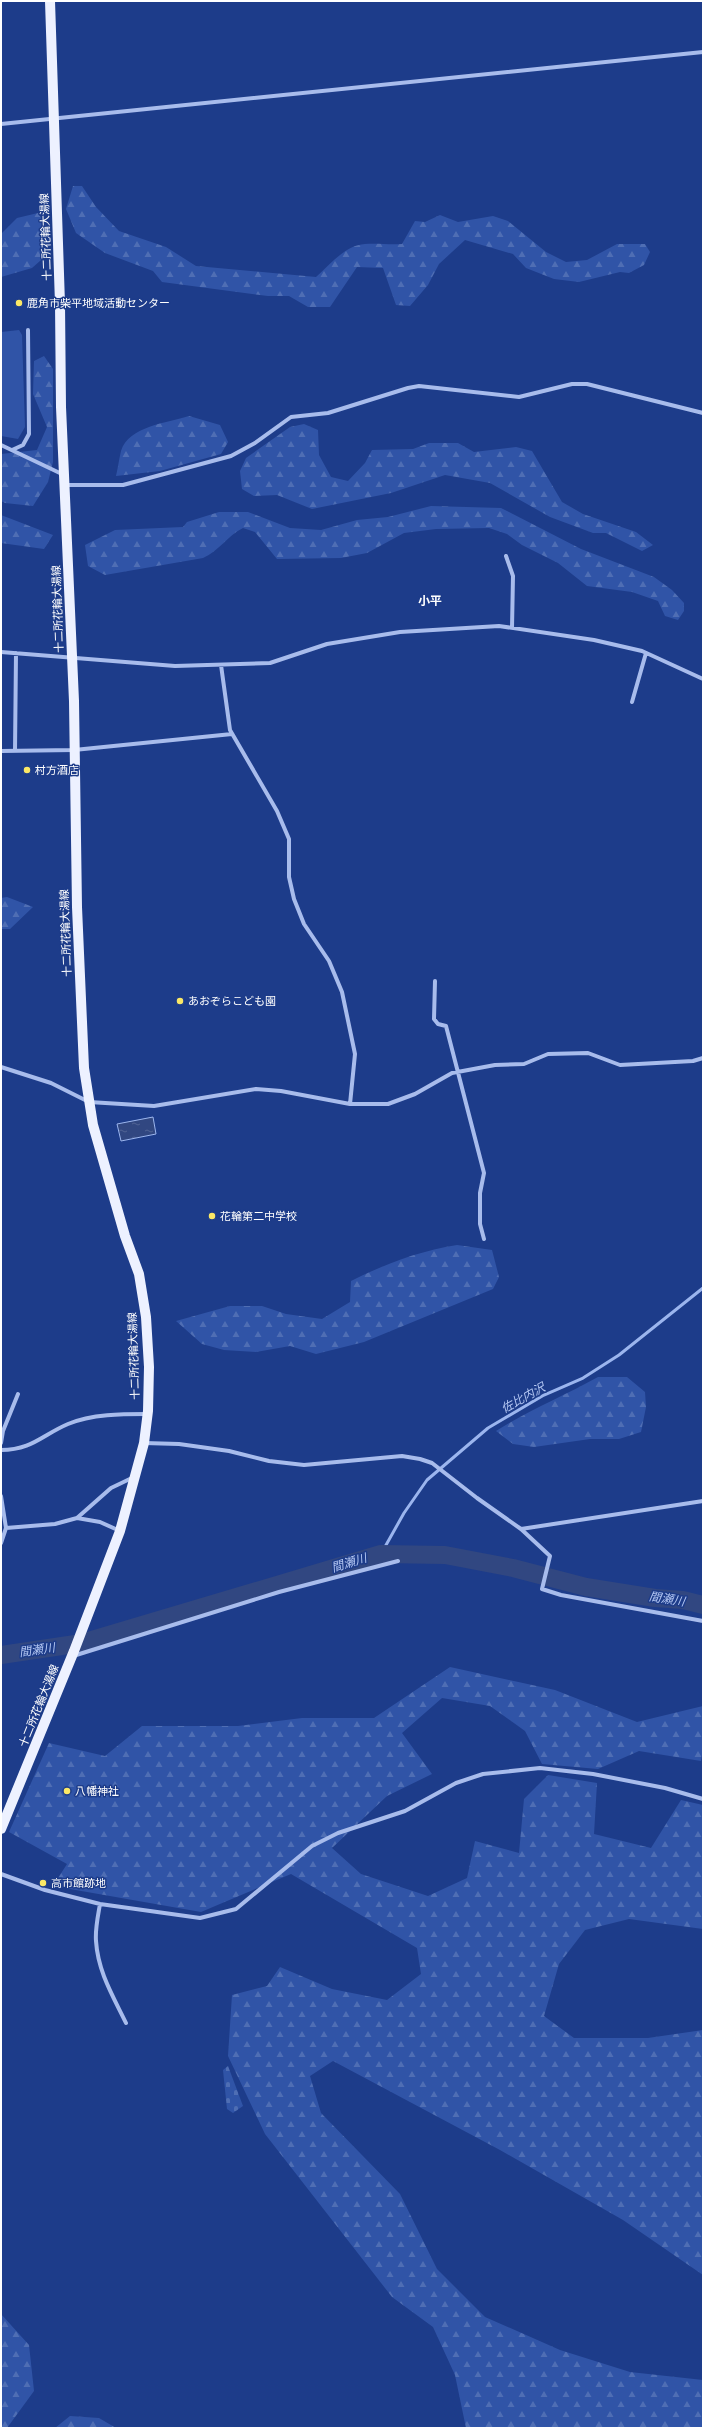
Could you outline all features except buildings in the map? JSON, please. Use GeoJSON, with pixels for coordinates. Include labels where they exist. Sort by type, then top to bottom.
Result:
{"type":"FeatureCollection","features":[{"type":"Feature","properties":{"kind":"main road","name":"十二所花輪大湯線"},"geometry":{"type":"LineString","coordinates":[[1,1829],[73,1654],[88,1610],[120,1531],[144,1443],[149,1367],[146,1317],[139,1274],[121,1222],[89,1102],[84,1068],[77,907],[72,659],[64,480],[55,119],[50,1]]}},
{"type":"Feature","properties":{"kind":"street"},"geometry":{"type":"LineString","coordinates":[[1,124],[703,52]]}},
{"type":"Feature","properties":{"kind":"street"},"geometry":{"type":"LineString","coordinates":[[12,450],[23,444],[29,434],[28,330]]}},
{"type":"Feature","properties":{"kind":"street"},"geometry":{"type":"LineString","coordinates":[[1,444],[64,480],[123,485],[232,456],[255,443],[290,417],[328,413],[413,387],[519,397],[572,384],[587,384],[703,413]]}},
{"type":"Feature","properties":{"kind":"street"},"geometry":{"type":"LineString","coordinates":[[506,556],[513,576],[512,628]]}},
{"type":"Feature","properties":{"kind":"street"},"geometry":{"type":"LineString","coordinates":[[1,652],[72,659],[167,665],[270,663],[327,644],[400,632],[499,626],[594,640],[646,653],[703,678]]}},
{"type":"Feature","properties":{"kind":"street"},"geometry":{"type":"LineString","coordinates":[[15,751],[16,653]]}},
{"type":"Feature","properties":{"kind":"street"},"geometry":{"type":"LineString","coordinates":[[632,702],[646,653]]}},
{"type":"Feature","properties":{"kind":"street"},"geometry":{"type":"LineString","coordinates":[[222,665],[232,734],[277,811],[289,839],[289,877],[294,899],[304,924],[328,961],[342,992],[355,1054],[350,1104]]}},
{"type":"Feature","properties":{"kind":"street"},"geometry":{"type":"LineString","coordinates":[[1,751],[74,750],[232,734]]}},
{"type":"Feature","properties":{"kind":"street"},"geometry":{"type":"LineString","coordinates":[[435,981],[434,1019],[438,1024],[446,1026],[484,1173],[480,1193],[480,1224],[484,1239]]}},
{"type":"Feature","properties":{"kind":"street"},"geometry":{"type":"LineString","coordinates":[[1,1067],[51,1083],[89,1102],[154,1106],[256,1089],[281,1091],[350,1104],[388,1104],[415,1094],[452,1073],[495,1065],[524,1064],[548,1054],[588,1053],[620,1065],[703,1058]]}},
{"type":"Feature","properties":{"kind":"street"},"geometry":{"type":"LineString","coordinates":[[1,1443],[3,1431],[18,1394]]}},
{"type":"Feature","properties":{"kind":"street"},"geometry":{"type":"LineString","coordinates":[[1,1450],[18,1450],[41,1440],[68,1424],[98,1417],[147,1414]]}},
{"type":"Feature","properties":{"kind":"street"},"geometry":{"type":"LineString","coordinates":[[144,1443],[179,1444],[229,1451],[269,1461],[304,1465],[402,1456],[432,1463],[476,1498],[521,1529],[550,1556],[542,1589],[562,1595],[703,1621]]}},
{"type":"Feature","properties":{"kind":"street"},"geometry":{"type":"LineString","coordinates":[[77,1518],[111,1488],[136,1476]]}},
{"type":"Feature","properties":{"kind":"street"},"geometry":{"type":"LineString","coordinates":[[1,1496],[6,1528],[1,1543]]}},
{"type":"Feature","properties":{"kind":"street"},"geometry":{"type":"LineString","coordinates":[[521,1529],[703,1501]]}},
{"type":"Feature","properties":{"kind":"street"},"geometry":{"type":"LineString","coordinates":[[6,1528],[55,1524],[77,1518],[100,1522],[120,1531]]}},
{"type":"Feature","properties":{"kind":"street"},"geometry":{"type":"LineString","coordinates":[[73,1654],[279,1592],[398,1561]]}},
{"type":"Feature","properties":{"kind":"street"},"geometry":{"type":"LineString","coordinates":[[1,1874],[45,1890],[100,1904],[200,1918],[236,1908],[312,1846],[338,1833],[406,1811],[456,1783],[483,1774],[540,1768],[593,1774],[664,1788],[703,1799]]}},
{"type":"Feature","properties":{"kind":"street"},"geometry":{"type":"LineString","coordinates":[[100,1904],[96,1940],[99,1964],[106,1986],[126,2023]]}},
{"type":"Feature","properties":{"kind":"green space"},"geometry":{"type":"Polygon","coordinates":[[[73,186],[82,186],[96,207],[119,231],[166,247],[196,266],[316,277],[338,256],[351,248],[365,244],[402,244],[415,221],[425,222],[440,215],[458,222],[493,216],[508,221],[546,252],[566,262],[587,260],[617,244],[645,244],[650,252],[644,265],[629,273],[620,272],[579,282],[554,279],[526,268],[513,254],[465,240],[439,264],[428,285],[410,306],[396,305],[383,268],[357,267],[330,307],[308,307],[289,296],[268,296],[162,282],[153,271],[105,253],[76,233],[66,209],[73,186]]]}},
{"type":"Feature","properties":{"kind":"green space"},"geometry":{"type":"Polygon","coordinates":[[[38,213],[49,230],[49,253],[32,268],[1,277],[1,234],[17,218],[38,213]]]}},
{"type":"Feature","properties":{"kind":"green space"},"geometry":{"type":"Polygon","coordinates":[[[19,330],[22,335],[25,427],[18,439],[1,436],[1,332],[19,330]]]}},
{"type":"Feature","properties":{"kind":"green space"},"geometry":{"type":"Polygon","coordinates":[[[44,356],[53,369],[53,462],[48,482],[33,506],[5,503],[1,501],[1,454],[37,450],[47,427],[33,394],[34,361],[44,356]]]}},
{"type":"Feature","properties":{"kind":"green space"},"geometry":{"type":"Polygon","coordinates":[[[189,416],[220,425],[228,442],[221,454],[160,471],[116,476],[121,451],[125,443],[132,436],[150,427],[189,416]]]}},
{"type":"Feature","properties":{"kind":"green space"},"geometry":{"type":"Polygon","coordinates":[[[304,424],[318,430],[319,455],[331,477],[348,481],[365,463],[372,450],[413,449],[429,443],[458,443],[474,452],[516,447],[532,451],[562,502],[583,514],[636,532],[653,545],[642,551],[606,533],[593,533],[550,517],[490,483],[445,475],[391,493],[312,509],[277,495],[254,496],[242,489],[240,471],[246,458],[290,427],[304,424]]]}},
{"type":"Feature","properties":{"kind":"green space"},"geometry":{"type":"Polygon","coordinates":[[[431,506],[501,508],[581,549],[654,577],[672,590],[684,603],[684,611],[678,620],[665,616],[658,601],[632,592],[587,586],[558,563],[522,545],[507,534],[489,528],[436,529],[404,533],[367,553],[341,558],[277,559],[255,532],[243,528],[203,558],[105,575],[88,566],[85,545],[115,530],[183,527],[187,522],[219,512],[248,512],[290,528],[321,530],[357,520],[388,517],[431,506]]]}},
{"type":"Feature","properties":{"kind":"green space"},"geometry":{"type":"Polygon","coordinates":[[[1,515],[53,535],[44,549],[1,543],[1,515]]]}},
{"type":"Feature","properties":{"kind":"green space"},"geometry":{"type":"Polygon","coordinates":[[[7,897],[33,907],[10,929],[1,929],[1,898],[7,897]]]}},
{"type":"Feature","properties":{"kind":"green space"},"geometry":{"type":"Polygon","coordinates":[[[457,1245],[492,1250],[499,1277],[493,1289],[364,1342],[316,1354],[290,1346],[256,1352],[224,1350],[202,1344],[176,1321],[230,1306],[262,1306],[286,1314],[322,1319],[350,1302],[351,1281],[402,1259],[457,1245]]]}},
{"type":"Feature","properties":{"kind":"green space"},"geometry":{"type":"Polygon","coordinates":[[[598,1377],[627,1377],[645,1392],[646,1407],[641,1432],[619,1439],[590,1439],[534,1447],[513,1444],[496,1431],[521,1416],[598,1377]]]}},
{"type":"Feature","properties":{"kind":"green space"},"geometry":{"type":"Polygon","coordinates":[[[450,1667],[555,1690],[637,1722],[703,1706],[703,1750],[701,1761],[639,1751],[598,1769],[542,1764],[525,1731],[490,1706],[442,1698],[402,1733],[432,1774],[387,1796],[332,1848],[361,1874],[428,1896],[467,1878],[475,1841],[519,1853],[524,1799],[548,1775],[597,1783],[594,1834],[651,1848],[681,1800],[703,1805],[703,1929],[629,1919],[585,1930],[559,1964],[544,2016],[574,2038],[648,2038],[703,2030],[703,2275],[623,2220],[500,2150],[333,2061],[310,2076],[321,2113],[400,2194],[437,2269],[485,2317],[560,2350],[630,2372],[703,2380],[703,2428],[466,2428],[455,2375],[433,2327],[392,2297],[265,2134],[228,2056],[232,1995],[267,1986],[280,1967],[332,1989],[387,2000],[421,1974],[417,1948],[291,1874],[201,1912],[53,1886],[67,1864],[9,1832],[49,1743],[105,1756],[142,1726],[238,1726],[302,1718],[374,1718],[450,1667]]]}},
{"type":"Feature","properties":{"kind":"green space"},"geometry":{"type":"Polygon","coordinates":[[[228,2066],[243,2106],[233,2113],[227,2109],[223,2070],[228,2066]]]}},
{"type":"Feature","properties":{"kind":"green space"},"geometry":{"type":"Polygon","coordinates":[[[1,2314],[29,2345],[34,2391],[7,2428],[1,2428],[1,2314]]]}},
{"type":"Feature","properties":{"kind":"green space"},"geometry":{"type":"Polygon","coordinates":[[[70,2416],[99,2418],[116,2428],[55,2428],[70,2416]]]}},
{"type":"Feature","properties":{"kind":"water"},"geometry":{"type":"Polygon","coordinates":[[[153,1117],[156,1134],[121,1141],[117,1124],[153,1117]]]}},
{"type":"Feature","properties":{"kind":"waterway","name":"佐比内沢"},"geometry":{"type":"LineString","coordinates":[[381,1554],[404,1513],[427,1480],[488,1428],[544,1395],[583,1378],[619,1355],[703,1288]]}},
{"type":"Feature","properties":{"kind":"waterway","name":"間瀬川"},"geometry":{"type":"LineString","coordinates":[[1,1655],[82,1643],[381,1554],[445,1555],[513,1568],[586,1587],[655,1598],[683,1600],[703,1605]]}},
{"type":"Feature","properties":{"kind":"place","name":"鹿角市柴平地域活動センター"},"geometry":{"type":"Point","coordinates":[19,303]}},
{"type":"Feature","properties":{"kind":"place","name":"村方酒店"},"geometry":{"type":"Point","coordinates":[27,770]}},
{"type":"Feature","properties":{"kind":"place","name":"あおぞらこども園"},"geometry":{"type":"Point","coordinates":[180,1001]}},
{"type":"Feature","properties":{"kind":"place","name":"花輪第二中学校"},"geometry":{"type":"Point","coordinates":[212,1216]}},
{"type":"Feature","properties":{"kind":"place","name":"八幡神社"},"geometry":{"type":"Point","coordinates":[67,1791]}},
{"type":"Feature","properties":{"kind":"place","name":"高市館跡地"},"geometry":{"type":"Point","coordinates":[43,1883]}},
{"type":"Feature","properties":{"kind":"district","name":"小平"},"geometry":{"type":"Point","coordinates":[430,601]}}]}
